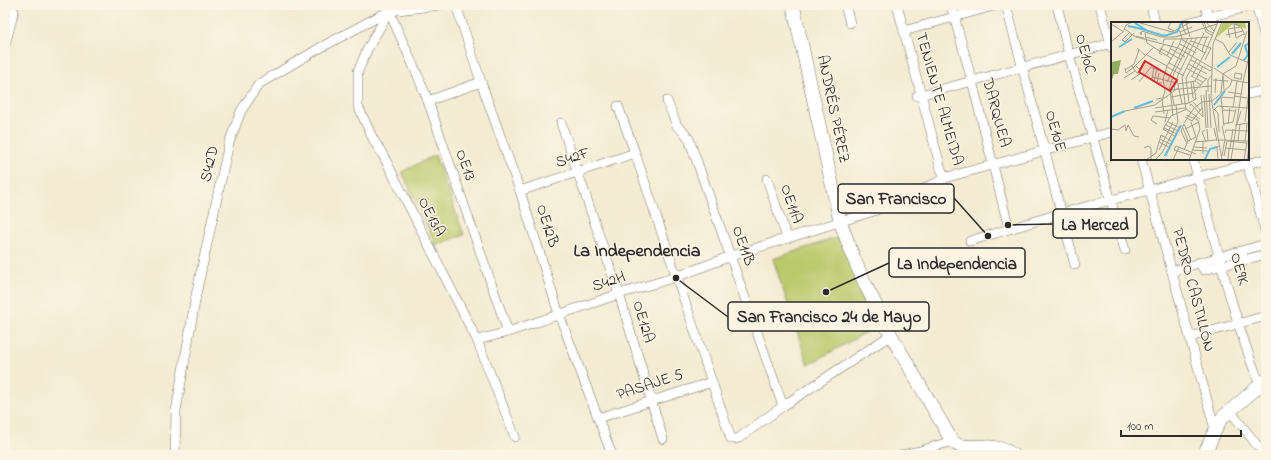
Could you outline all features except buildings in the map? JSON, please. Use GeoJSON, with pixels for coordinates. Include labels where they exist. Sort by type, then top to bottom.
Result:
{"type":"FeatureCollection","features":[{"type":"Feature","properties":{"kind":"street","name":"S42D"},"geometry":{"type":"LineString","coordinates":[[175,455],[176,412],[197,290],[229,143],[241,111],[259,84],[318,49],[389,11],[441,5]]}},
{"type":"Feature","properties":{"kind":"street","name":"OE12B"},"geometry":{"type":"LineString","coordinates":[[456,5],[481,82],[520,191],[559,314],[612,455]]}},
{"type":"Feature","properties":{"kind":"street","name":"ANDRÉS PÉREZ"},"geometry":{"type":"LineString","coordinates":[[793,5],[840,221],[866,286],[952,441]]}},
{"type":"Feature","properties":{"kind":"street"},"geometry":{"type":"LineString","coordinates":[[845,5],[850,23]]}},
{"type":"Feature","properties":{"kind":"street","name":"TENIENTE ALMEIDA"},"geometry":{"type":"LineString","coordinates":[[897,5],[919,95],[940,169],[944,175],[948,177]]}},
{"type":"Feature","properties":{"kind":"street","name":"DARQUEA"},"geometry":{"type":"LineString","coordinates":[[951,5],[994,164],[1009,229]]}},
{"type":"Feature","properties":{"kind":"street"},"geometry":{"type":"LineString","coordinates":[[904,31],[996,5]]}},
{"type":"Feature","properties":{"kind":"street","name":"OE10E"},"geometry":{"type":"LineString","coordinates":[[1006,5],[1075,265]]}},
{"type":"Feature","properties":{"kind":"street","name":"OE10C"},"geometry":{"type":"LineString","coordinates":[[1057,5],[1125,250]]}},
{"type":"Feature","properties":{"kind":"street"},"geometry":{"type":"LineString","coordinates":[[919,95],[1111,45],[1100,5]]}},
{"type":"Feature","properties":{"kind":"street"},"geometry":{"type":"LineString","coordinates":[[1151,5],[1155,22]]}},
{"type":"Feature","properties":{"kind":"street"},"geometry":{"type":"LineString","coordinates":[[1205,5],[1209,20]]}},
{"type":"Feature","properties":{"kind":"street"},"geometry":{"type":"LineString","coordinates":[[1194,22],[1209,20],[1255,5],[1266,41]]}},
{"type":"Feature","properties":{"kind":"street"},"geometry":{"type":"LineString","coordinates":[[5,45],[7,31],[14,11]]}},
{"type":"Feature","properties":{"kind":"street","name":"OE13"},"geometry":{"type":"LineString","coordinates":[[389,11],[428,101],[508,332]]}},
{"type":"Feature","properties":{"kind":"street","name":"OE13A"},"geometry":{"type":"LineString","coordinates":[[389,11],[368,48],[358,71],[358,106],[373,139],[383,155],[476,340],[515,437]]}},
{"type":"Feature","properties":{"kind":"street"},"geometry":{"type":"LineString","coordinates":[[428,101],[481,82]]}},
{"type":"Feature","properties":{"kind":"street"},"geometry":{"type":"LineString","coordinates":[[1249,96],[1266,90]]}},
{"type":"Feature","properties":{"kind":"street","name":"OE11B"},"geometry":{"type":"LineString","coordinates":[[667,101],[677,126],[689,139],[783,406]]}},
{"type":"Feature","properties":{"kind":"street"},"geometry":{"type":"LineString","coordinates":[[618,106],[731,439],[739,438],[783,406],[892,335]]}},
{"type":"Feature","properties":{"kind":"street","name":"OE12A"},"geometry":{"type":"LineString","coordinates":[[560,123],[619,294],[664,439]]}},
{"type":"Feature","properties":{"kind":"street","name":"S42H"},"geometry":{"type":"LineString","coordinates":[[476,340],[508,332],[619,294],[676,277],[731,256],[877,210],[948,177],[1111,132]]}},
{"type":"Feature","properties":{"kind":"street","name":"S42F"},"geometry":{"type":"LineString","coordinates":[[520,191],[635,153]]}},
{"type":"Feature","properties":{"kind":"street"},"geometry":{"type":"LineString","coordinates":[[970,241],[1062,213],[1198,177],[1247,162],[1266,159]]}},
{"type":"Feature","properties":{"kind":"street","name":"PEDRO CASTILLÓN"},"geometry":{"type":"LineString","coordinates":[[1141,160],[1215,429]]}},
{"type":"Feature","properties":{"kind":"street","name":"OE9K"},"geometry":{"type":"LineString","coordinates":[[1194,160],[1245,346],[1263,383]]}},
{"type":"Feature","properties":{"kind":"street"},"geometry":{"type":"LineString","coordinates":[[1247,162],[1266,234]]}},
{"type":"Feature","properties":{"kind":"street","name":"OE11A"},"geometry":{"type":"LineString","coordinates":[[767,179],[787,238]]}},
{"type":"Feature","properties":{"kind":"street"},"geometry":{"type":"LineString","coordinates":[[1172,271],[1200,262],[1221,261],[1243,255],[1266,244]]}},
{"type":"Feature","properties":{"kind":"street"},"geometry":{"type":"LineString","coordinates":[[1243,255],[1266,254]]}},
{"type":"Feature","properties":{"kind":"street"},"geometry":{"type":"LineString","coordinates":[[1190,337],[1266,316]]}},
{"type":"Feature","properties":{"kind":"street","name":"PASAJE 5"},"geometry":{"type":"LineString","coordinates":[[598,418],[651,400],[712,382]]}},
{"type":"Feature","properties":{"kind":"street"},"geometry":{"type":"LineString","coordinates":[[1204,455],[1219,422],[1263,383]]}},
{"type":"Feature","properties":{"kind":"street"},"geometry":{"type":"LineString","coordinates":[[1230,411],[1265,455]]}},
{"type":"Feature","properties":{"kind":"street"},"geometry":{"type":"LineString","coordinates":[[902,455],[920,453],[952,441],[960,446],[997,448],[1013,455]]}},
{"type":"Feature","properties":{"kind":"green space"},"geometry":{"type":"Polygon","coordinates":[[[435,155],[464,235],[436,245],[402,172],[435,155]]]}},
{"type":"Feature","properties":{"kind":"green space"},"geometry":{"type":"Polygon","coordinates":[[[847,234],[879,325],[808,365],[773,259],[847,234]]]}},
{"type":"Feature","properties":{"kind":"place","name":"La Merced"},"geometry":{"type":"Point","coordinates":[1008,225]}},
{"type":"Feature","properties":{"kind":"place","name":"San Francisco"},"geometry":{"type":"Point","coordinates":[988,236]}},
{"type":"Feature","properties":{"kind":"place","name":"San Francisco 24 de Mayo"},"geometry":{"type":"Point","coordinates":[676,278]}},
{"type":"Feature","properties":{"kind":"place","name":"La Independencia"},"geometry":{"type":"Point","coordinates":[826,292]}},
{"type":"Feature","properties":{"kind":"district","name":"La Independencia"},"geometry":{"type":"Point","coordinates":[637,252]}}]}
